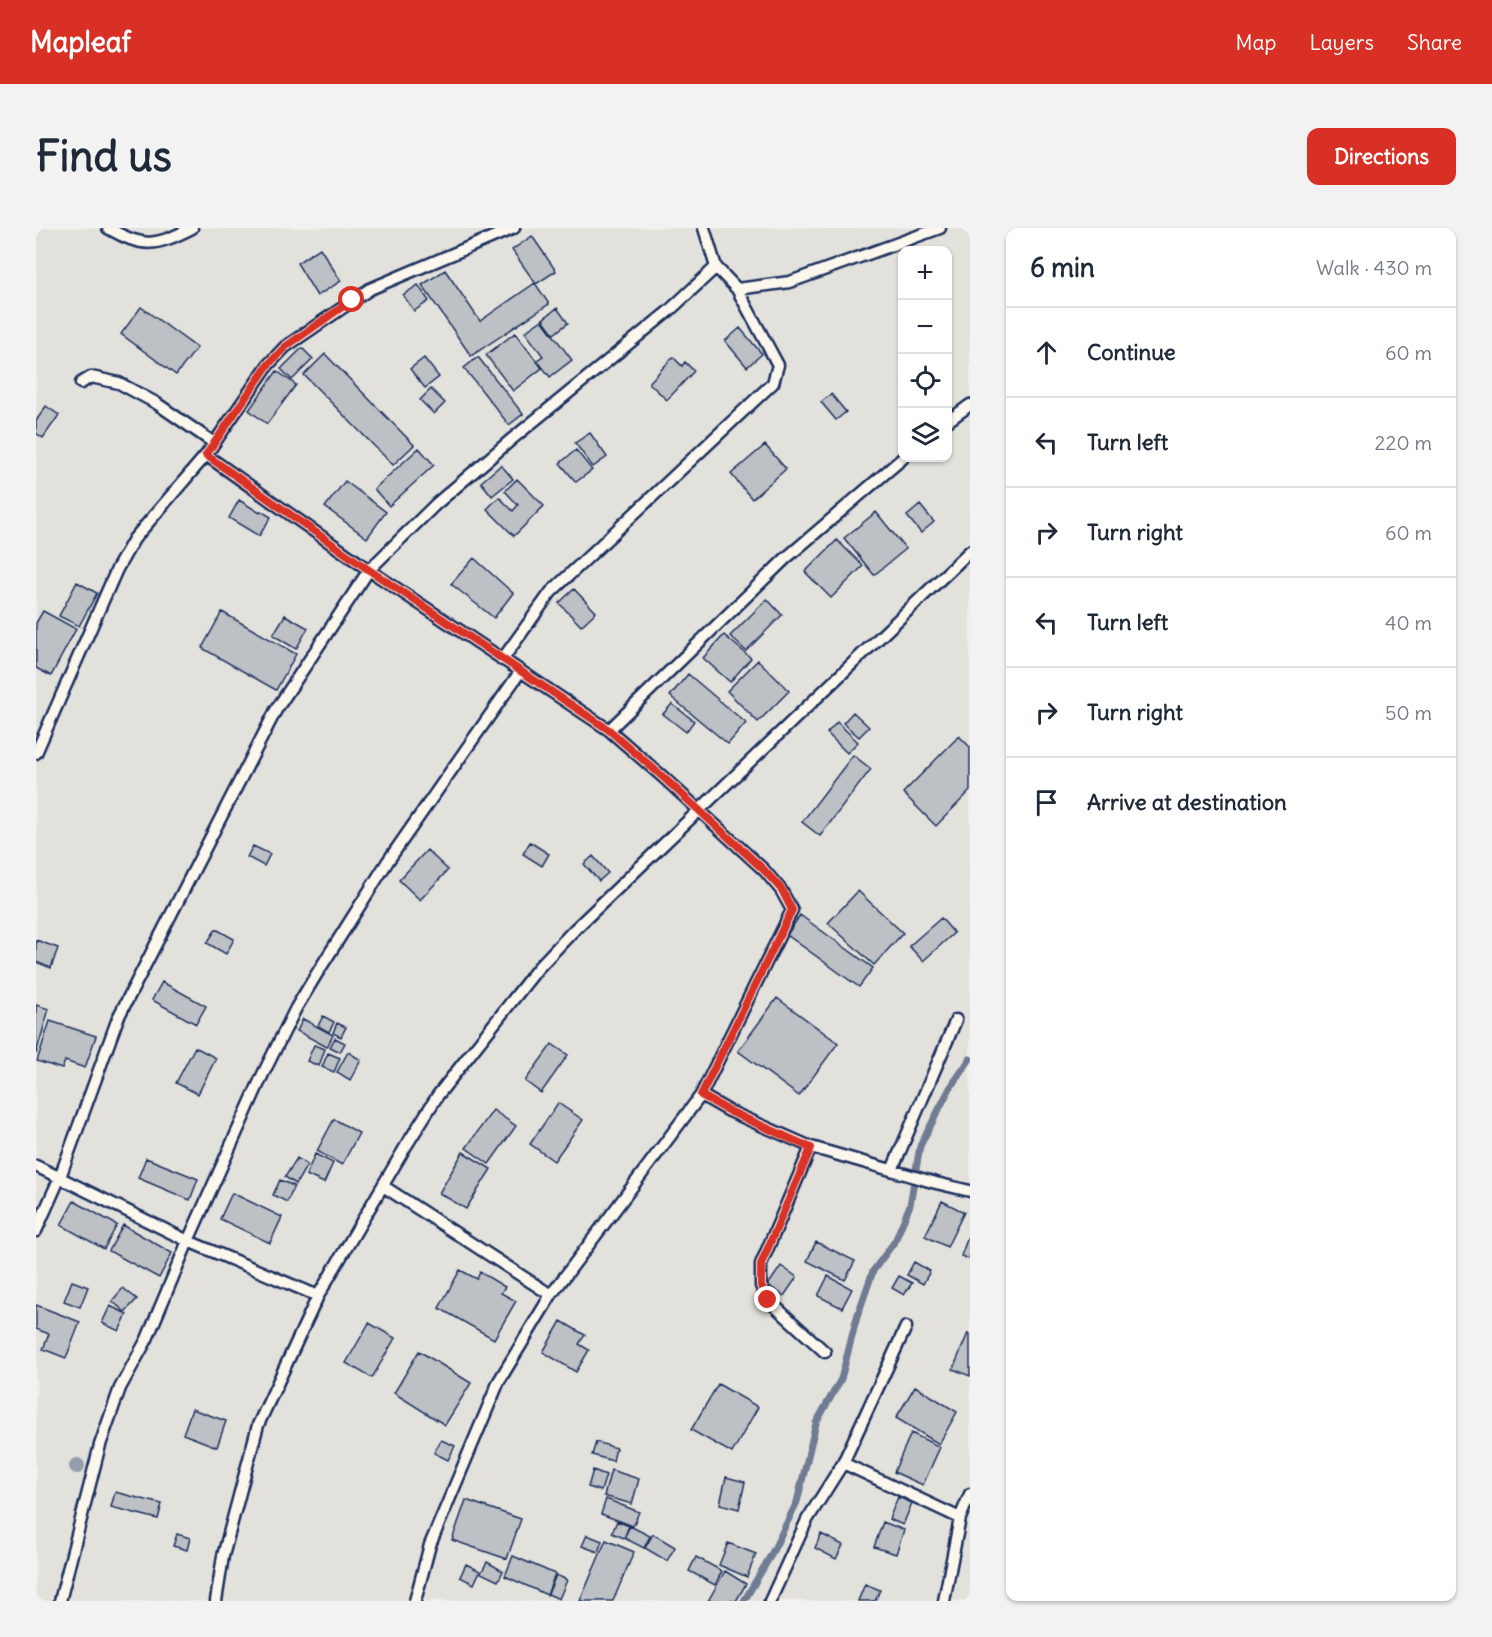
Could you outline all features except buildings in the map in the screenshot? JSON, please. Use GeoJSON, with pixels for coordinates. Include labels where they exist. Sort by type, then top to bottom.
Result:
{"type":"FeatureCollection","features":[{"type":"Feature","properties":{"kind":"lane"},"geometry":{"type":"LineString","coordinates":[[108,228],[139,243],[160,243],[192,228]]}},
{"type":"Feature","properties":{"kind":"lane"},"geometry":{"type":"LineString","coordinates":[[36,753],[117,569],[134,539],[206,455],[268,365],[285,347],[370,289],[514,228]]}},
{"type":"Feature","properties":{"kind":"lane"},"geometry":{"type":"LineString","coordinates":[[502,660],[551,592],[773,383],[778,365],[737,289],[716,267],[704,228]]}},
{"type":"Feature","properties":{"kind":"lane"},"geometry":{"type":"LineString","coordinates":[[737,289],[790,282],[940,228]]}},
{"type":"Feature","properties":{"kind":"lane"},"geometry":{"type":"LineString","coordinates":[[36,1231],[60,1177],[118,1018],[276,711],[369,570],[436,504],[670,310],[716,267]]}},
{"type":"Feature","properties":{"kind":"lane"},"geometry":{"type":"LineString","coordinates":[[81,383],[91,377],[119,383],[156,403],[214,443]]}},
{"type":"Feature","properties":{"kind":"lane"},"geometry":{"type":"LineString","coordinates":[[952,418],[970,405]]}},
{"type":"Feature","properties":{"kind":"lane"},"geometry":{"type":"LineString","coordinates":[[206,455],[369,570],[609,730],[764,870],[782,890],[792,910],[701,1095],[680,1126],[551,1295],[498,1381],[430,1545],[415,1601]]}},
{"type":"Feature","properties":{"kind":"lane"},"geometry":{"type":"LineString","coordinates":[[609,730],[785,559],[898,462]]}},
{"type":"Feature","properties":{"kind":"lane"},"geometry":{"type":"LineString","coordinates":[[216,1601],[224,1556],[258,1425],[318,1296],[438,1095],[538,968],[575,929],[970,550]]}},
{"type":"Feature","properties":{"kind":"lane"},"geometry":{"type":"LineString","coordinates":[[60,1601],[100,1445],[120,1388],[147,1339],[263,1074],[296,1008],[388,861],[520,672]]}},
{"type":"Feature","properties":{"kind":"lane"},"geometry":{"type":"LineString","coordinates":[[897,1172],[956,1020]]}},
{"type":"Feature","properties":{"kind":"lane"},"geometry":{"type":"LineString","coordinates":[[701,1095],[729,1111],[811,1148],[936,1184],[970,1191]]}},
{"type":"Feature","properties":{"kind":"lane"},"geometry":{"type":"LineString","coordinates":[[811,1148],[761,1264],[761,1286],[768,1300],[825,1352]]}},
{"type":"Feature","properties":{"kind":"lane"},"geometry":{"type":"LineString","coordinates":[[36,1166],[188,1241],[318,1296]]}},
{"type":"Feature","properties":{"kind":"lane"},"geometry":{"type":"LineString","coordinates":[[383,1186],[551,1295]]}},
{"type":"Feature","properties":{"kind":"lane"},"geometry":{"type":"LineString","coordinates":[[770,1601],[807,1520],[843,1463],[906,1327]]}},
{"type":"Feature","properties":{"kind":"lane"},"geometry":{"type":"LineString","coordinates":[[843,1463],[960,1518]]}},
{"type":"Feature","properties":{"kind":"lane"},"geometry":{"type":"LineString","coordinates":[[944,1601],[960,1518],[970,1494]]}},
{"type":"Feature","properties":{"kind":"shaded area"},"geometry":{"type":"Polygon","coordinates":[[[36,228],[970,228],[970,1601],[36,1601],[36,228]]]}},
{"type":"Feature","properties":{"kind":"waterway"},"geometry":{"type":"LineString","coordinates":[[744,1601],[771,1555],[797,1502],[816,1423],[841,1379],[857,1317],[873,1271],[895,1241],[910,1205],[920,1146],[950,1088],[970,1059]]}},
{"type":"Feature","properties":{"kind":"route"},"geometry":{"type":"LineString","coordinates":[[352,300],[285,347],[268,365],[206,455],[369,570],[609,730],[764,870],[782,890],[792,910],[701,1095],[729,1111],[811,1148],[761,1264],[761,1286],[768,1300]]}}]}
